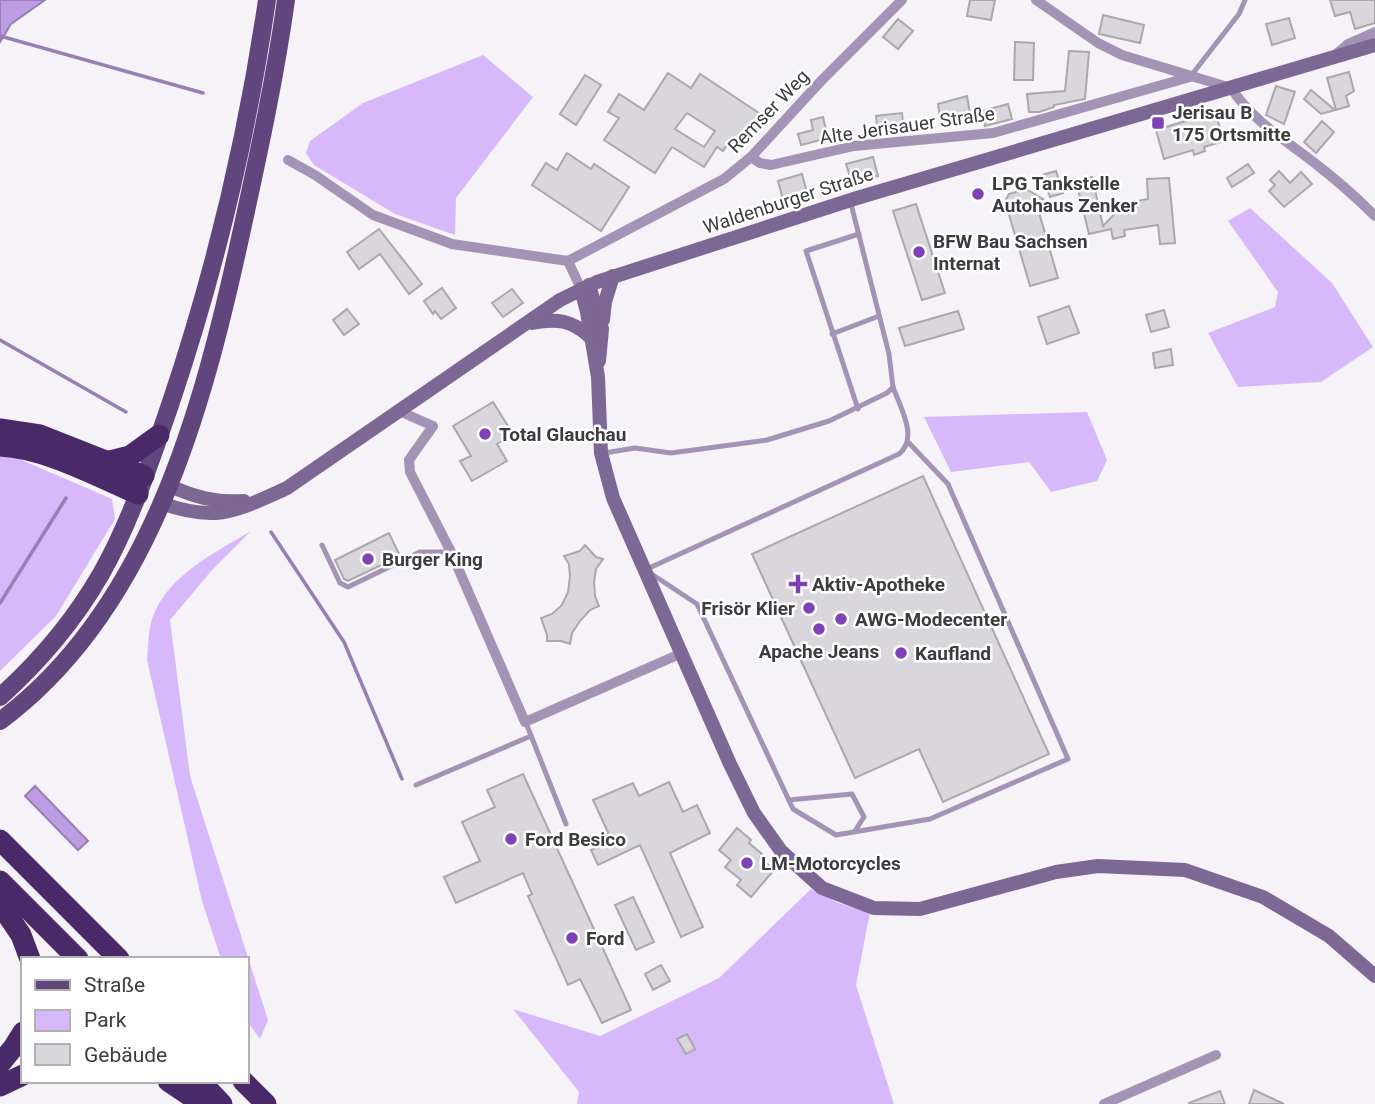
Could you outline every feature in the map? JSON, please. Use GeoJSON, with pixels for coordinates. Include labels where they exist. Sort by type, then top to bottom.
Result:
{"type":"FeatureCollection","features":[{"type":"Feature","properties":{"kind":"highway"},"geometry":{"type":"LineString","coordinates":[[0,429],[40,435],[110,461],[141,485]]}},
{"type":"Feature","properties":{"kind":"highway"},"geometry":{"type":"LineString","coordinates":[[110,461],[130,456],[159,435]]}},
{"type":"Feature","properties":{"kind":"highway"},"geometry":{"type":"LineString","coordinates":[[0,446],[20,447],[141,485]]}},
{"type":"Feature","properties":{"kind":"highway"},"geometry":{"type":"LineString","coordinates":[[0,840],[117,957]]}},
{"type":"Feature","properties":{"kind":"highway"},"geometry":{"type":"LineString","coordinates":[[0,881],[76,957]]}},
{"type":"Feature","properties":{"kind":"highway"},"geometry":{"type":"LineString","coordinates":[[0,904],[21,934],[29,957]]}},
{"type":"Feature","properties":{"kind":"highway"},"geometry":{"type":"LineString","coordinates":[[0,1064],[21,1035]]}},
{"type":"Feature","properties":{"kind":"highway"},"geometry":{"type":"LineString","coordinates":[[0,1086],[21,1076]]}},
{"type":"Feature","properties":{"kind":"highway"},"geometry":{"type":"LineString","coordinates":[[171,1083],[202,1104]]}},
{"type":"Feature","properties":{"kind":"highway"},"geometry":{"type":"LineString","coordinates":[[202,1083],[222,1104]]}},
{"type":"Feature","properties":{"kind":"highway"},"geometry":{"type":"LineString","coordinates":[[245,1083],[266,1104]]}},
{"type":"Feature","properties":{"kind":"main road"},"geometry":{"type":"LineString","coordinates":[[0,697],[55,641],[87,597],[113,550],[141,485],[187,354],[235,175],[252,98],[267,0]]}},
{"type":"Feature","properties":{"kind":"main road"},"geometry":{"type":"LineString","coordinates":[[0,721],[43,685],[96,624],[130,569],[161,503],[212,359],[270,101],[286,0]]}},
{"type":"Feature","properties":{"kind":"main road"},"geometry":{"type":"LineString","coordinates":[[141,485],[168,485]]}},
{"type":"Feature","properties":{"kind":"main road"},"geometry":{"type":"LineString","coordinates":[[141,485],[161,503]]}},
{"type":"Feature","properties":{"kind":"street","name":"Remser Weg"},"geometry":{"type":"LineString","coordinates":[[568,261],[724,179],[751,157],[821,81],[902,0]]}},
{"type":"Feature","properties":{"kind":"street"},"geometry":{"type":"LineString","coordinates":[[1036,0],[1097,43],[1122,55],[1231,88],[1255,118],[1321,167],[1375,216]]}},
{"type":"Feature","properties":{"kind":"street"},"geometry":{"type":"LineString","coordinates":[[1333,57],[1348,44],[1375,32]]}},
{"type":"Feature","properties":{"kind":"street","name":"Waldenburger Straße"},"geometry":{"type":"LineString","coordinates":[[161,503],[190,512],[212,514],[245,508],[263,499],[302,479],[560,300],[613,276],[850,200],[1375,45]]}},
{"type":"Feature","properties":{"kind":"street","name":"Alte Jerisauer Straße"},"geometry":{"type":"LineString","coordinates":[[751,157],[760,163],[771,165],[855,146],[993,133],[1190,77]]}},
{"type":"Feature","properties":{"kind":"street"},"geometry":{"type":"LineString","coordinates":[[288,160],[373,215],[452,244],[568,261],[585,287],[596,333],[601,453],[618,511],[754,813],[781,851],[822,888],[874,908],[920,909],[1056,872],[1109,866],[1185,870],[1263,897],[1329,936],[1375,976]]}},
{"type":"Feature","properties":{"kind":"street"},"geometry":{"type":"LineString","coordinates":[[596,333],[613,276]]}},
{"type":"Feature","properties":{"kind":"street"},"geometry":{"type":"LineString","coordinates":[[524,324],[557,319],[596,333]]}},
{"type":"Feature","properties":{"kind":"street"},"geometry":{"type":"LineString","coordinates":[[399,411],[433,426],[410,460],[410,472],[451,552],[525,722],[682,653]]}},
{"type":"Feature","properties":{"kind":"street","name":"Waldenburger Straße"},"geometry":{"type":"LineString","coordinates":[[168,485],[196,498],[212,501],[263,499]]}},
{"type":"Feature","properties":{"kind":"street"},"geometry":{"type":"LineString","coordinates":[[1104,1104],[1216,1055]]}},
{"type":"Feature","properties":{"kind":"lane"},"geometry":{"type":"LineString","coordinates":[[1190,77],[1238,14],[1245,0]]}},
{"type":"Feature","properties":{"kind":"lane"},"geometry":{"type":"LineString","coordinates":[[645,570],[899,454],[909,443],[909,435],[893,387],[889,354],[850,200]]}},
{"type":"Feature","properties":{"kind":"lane"},"geometry":{"type":"LineString","coordinates":[[858,409],[806,251],[859,234]]}},
{"type":"Feature","properties":{"kind":"lane"},"geometry":{"type":"LineString","coordinates":[[832,334],[879,316]]}},
{"type":"Feature","properties":{"kind":"lane"},"geometry":{"type":"LineString","coordinates":[[601,453],[635,448],[671,453],[767,440],[858,409],[881,398],[893,387]]}},
{"type":"Feature","properties":{"kind":"lane"},"geometry":{"type":"LineString","coordinates":[[645,570],[697,604],[793,809],[836,835],[930,819],[1068,759],[948,484],[909,443]]}},
{"type":"Feature","properties":{"kind":"lane"},"geometry":{"type":"LineString","coordinates":[[322,545],[340,583],[348,587],[420,552],[451,552]]}},
{"type":"Feature","properties":{"kind":"lane"},"geometry":{"type":"LineString","coordinates":[[525,722],[566,824]]}},
{"type":"Feature","properties":{"kind":"lane"},"geometry":{"type":"LineString","coordinates":[[416,785],[531,736]]}},
{"type":"Feature","properties":{"kind":"lane"},"geometry":{"type":"LineString","coordinates":[[789,800],[852,793],[864,817],[855,831]]}},
{"type":"Feature","properties":{"kind":"green space"},"geometry":{"type":"Polygon","coordinates":[[[483,55],[533,97],[456,198],[455,235],[395,214],[314,165],[306,153],[310,141],[363,103],[483,55]]]}},
{"type":"Feature","properties":{"kind":"green space"},"geometry":{"type":"Polygon","coordinates":[[[1250,208],[1332,283],[1373,347],[1321,382],[1238,387],[1208,333],[1275,307],[1278,292],[1228,221],[1250,208]]]}},
{"type":"Feature","properties":{"kind":"green space"},"geometry":{"type":"Polygon","coordinates":[[[1087,412],[1107,460],[1097,481],[1051,492],[1029,462],[951,472],[924,417],[1087,412]]]}},
{"type":"Feature","properties":{"kind":"green space"},"geometry":{"type":"Polygon","coordinates":[[[10,455],[112,499],[115,519],[56,616],[0,671],[0,456],[10,455]]]}},
{"type":"Feature","properties":{"kind":"green space"},"geometry":{"type":"Polygon","coordinates":[[[251,531],[212,570],[170,620],[190,776],[248,957],[220,957],[202,901],[147,660],[150,627],[156,610],[176,582],[205,559],[251,531]]]}},
{"type":"Feature","properties":{"kind":"green space"},"geometry":{"type":"Polygon","coordinates":[[[811,889],[838,903],[870,912],[856,985],[894,1104],[577,1104],[579,1092],[513,1009],[600,1036],[719,978],[811,889]]]}},
{"type":"Feature","properties":{"kind":"green space"},"geometry":{"type":"Polygon","coordinates":[[[248,957],[268,1020],[260,1039],[248,1022],[248,957]]]}},
{"type":"Feature","properties":{"kind":"shaded area"},"geometry":{"type":"Polygon","coordinates":[[[0,0],[45,0],[11,24],[0,42],[0,0]]]}},
{"type":"Feature","properties":{"kind":"shaded area"},"geometry":{"type":"Polygon","coordinates":[[[35,786],[88,841],[78,850],[25,796],[35,786]]]}},
{"type":"Feature","properties":{"kind":"building"},"geometry":{"type":"Polygon","coordinates":[[[970,0],[995,0],[991,20],[967,16],[970,0]]]}},
{"type":"Feature","properties":{"kind":"building"},"geometry":{"type":"Polygon","coordinates":[[[1330,0],[1375,0],[1375,23],[1355,29],[1350,12],[1335,16],[1330,0]]]}},
{"type":"Feature","properties":{"kind":"building"},"geometry":{"type":"Polygon","coordinates":[[[1103,15],[1144,25],[1140,43],[1099,34],[1103,15]]]}},
{"type":"Feature","properties":{"kind":"building"},"geometry":{"type":"Polygon","coordinates":[[[1289,18],[1295,38],[1272,45],[1266,24],[1289,18]]]}},
{"type":"Feature","properties":{"kind":"building"},"geometry":{"type":"Polygon","coordinates":[[[898,19],[913,31],[898,49],[883,37],[898,19]]]}},
{"type":"Feature","properties":{"kind":"building"},"geometry":{"type":"Polygon","coordinates":[[[1015,42],[1034,43],[1033,80],[1014,80],[1015,42]]]}},
{"type":"Feature","properties":{"kind":"building"},"geometry":{"type":"Polygon","coordinates":[[[1069,51],[1089,52],[1085,99],[1054,105],[1039,112],[1029,112],[1027,94],[1065,91],[1069,51]]]}},
{"type":"Feature","properties":{"kind":"building"},"geometry":{"type":"Polygon","coordinates":[[[1349,72],[1354,91],[1346,96],[1349,106],[1336,110],[1327,78],[1349,72]]]}},
{"type":"Feature","properties":{"kind":"building"},"geometry":{"type":"Polygon","coordinates":[[[668,73],[691,88],[700,74],[765,117],[758,126],[754,123],[747,134],[743,132],[735,143],[730,140],[723,151],[717,147],[704,167],[672,147],[655,173],[604,140],[619,118],[608,112],[619,94],[644,110],[668,73]],[[687,113],[675,129],[704,147],[715,131],[687,113]]]}},
{"type":"Feature","properties":{"kind":"building"},"geometry":{"type":"Polygon","coordinates":[[[585,75],[601,85],[576,125],[560,114],[585,75]]]}},
{"type":"Feature","properties":{"kind":"building"},"geometry":{"type":"Polygon","coordinates":[[[1276,86],[1295,92],[1284,124],[1266,115],[1276,86]]]}},
{"type":"Feature","properties":{"kind":"building"},"geometry":{"type":"Polygon","coordinates":[[[1311,90],[1335,110],[1321,114],[1304,99],[1311,90]]]}},
{"type":"Feature","properties":{"kind":"building"},"geometry":{"type":"Polygon","coordinates":[[[967,96],[971,119],[941,124],[938,104],[967,96]]]}},
{"type":"Feature","properties":{"kind":"building"},"geometry":{"type":"Polygon","coordinates":[[[1008,104],[1012,119],[985,126],[982,111],[1008,104]]]}},
{"type":"Feature","properties":{"kind":"building"},"geometry":{"type":"Polygon","coordinates":[[[1215,112],[1224,141],[1204,147],[1205,151],[1194,155],[1193,150],[1164,159],[1156,130],[1215,112]]]}},
{"type":"Feature","properties":{"kind":"building"},"geometry":{"type":"Polygon","coordinates":[[[902,113],[904,132],[878,135],[876,116],[902,113]]]}},
{"type":"Feature","properties":{"kind":"building"},"geometry":{"type":"Polygon","coordinates":[[[823,117],[828,138],[801,145],[798,134],[813,130],[811,120],[823,117]]]}},
{"type":"Feature","properties":{"kind":"building"},"geometry":{"type":"Polygon","coordinates":[[[1322,121],[1334,132],[1316,153],[1304,142],[1322,121]]]}},
{"type":"Feature","properties":{"kind":"building"},"geometry":{"type":"Polygon","coordinates":[[[567,153],[591,169],[594,164],[629,187],[601,231],[532,185],[546,163],[557,170],[567,153]]]}},
{"type":"Feature","properties":{"kind":"building"},"geometry":{"type":"Polygon","coordinates":[[[873,157],[878,176],[852,183],[846,164],[873,157]]]}},
{"type":"Feature","properties":{"kind":"building"},"geometry":{"type":"Polygon","coordinates":[[[1248,164],[1254,173],[1232,187],[1227,178],[1248,164]]]}},
{"type":"Feature","properties":{"kind":"building"},"geometry":{"type":"Polygon","coordinates":[[[1056,171],[1063,193],[1050,197],[1042,175],[1056,171]]]}},
{"type":"Feature","properties":{"kind":"building"},"geometry":{"type":"Polygon","coordinates":[[[1279,171],[1290,183],[1301,172],[1312,184],[1284,207],[1269,191],[1275,185],[1270,180],[1279,171]]]}},
{"type":"Feature","properties":{"kind":"building"},"geometry":{"type":"Polygon","coordinates":[[[802,174],[808,196],[784,203],[778,181],[802,174]]]}},
{"type":"Feature","properties":{"kind":"building"},"geometry":{"type":"Polygon","coordinates":[[[1092,177],[1103,226],[1120,208],[1137,207],[1137,201],[1148,199],[1147,179],[1169,178],[1175,243],[1160,244],[1158,225],[1124,230],[1125,236],[1113,239],[1111,229],[1089,234],[1076,181],[1092,177]]]}},
{"type":"Feature","properties":{"kind":"building"},"geometry":{"type":"Polygon","coordinates":[[[1026,189],[1043,199],[1036,202],[1058,278],[1030,286],[1005,201],[1009,194],[1026,189]]]}},
{"type":"Feature","properties":{"kind":"building","name":"BFW Bau Sachsen Internat"},"geometry":{"type":"Polygon","coordinates":[[[916,204],[945,293],[922,300],[893,211],[916,204]]]}},
{"type":"Feature","properties":{"kind":"building"},"geometry":{"type":"Polygon","coordinates":[[[379,229],[422,284],[409,294],[380,254],[359,269],[347,252],[379,229]]]}},
{"type":"Feature","properties":{"kind":"building"},"geometry":{"type":"Polygon","coordinates":[[[442,288],[456,308],[441,319],[435,311],[433,314],[424,301],[442,288]]]}},
{"type":"Feature","properties":{"kind":"building"},"geometry":{"type":"Polygon","coordinates":[[[512,289],[523,303],[503,317],[492,303],[512,289]]]}},
{"type":"Feature","properties":{"kind":"building"},"geometry":{"type":"Polygon","coordinates":[[[1069,306],[1079,333],[1047,344],[1038,317],[1069,306]]]}},
{"type":"Feature","properties":{"kind":"building"},"geometry":{"type":"Polygon","coordinates":[[[347,309],[359,324],[344,335],[333,320],[347,309]]]}},
{"type":"Feature","properties":{"kind":"building"},"geometry":{"type":"Polygon","coordinates":[[[1164,310],[1169,327],[1151,332],[1146,315],[1164,310]]]}},
{"type":"Feature","properties":{"kind":"building","name":"BFW Bau Sachsen Internat"},"geometry":{"type":"Polygon","coordinates":[[[958,311],[964,329],[905,346],[899,328],[958,311]]]}},
{"type":"Feature","properties":{"kind":"building"},"geometry":{"type":"Polygon","coordinates":[[[1171,349],[1173,365],[1155,368],[1153,353],[1171,349]]]}},
{"type":"Feature","properties":{"kind":"building"},"geometry":{"type":"Polygon","coordinates":[[[493,402],[513,434],[497,444],[507,461],[472,481],[460,461],[471,456],[453,426],[493,402]]]}},
{"type":"Feature","properties":{"kind":"building","name":"Kaufland"},"geometry":{"type":"Polygon","coordinates":[[[923,476],[1049,754],[943,802],[919,749],[855,778],[752,554],[923,476]]]}},
{"type":"Feature","properties":{"kind":"building","name":"Burger King"},"geometry":{"type":"Polygon","coordinates":[[[389,533],[400,556],[348,581],[344,579],[335,560],[389,533]]]}},
{"type":"Feature","properties":{"kind":"building"},"geometry":{"type":"Polygon","coordinates":[[[585,545],[596,557],[603,559],[596,569],[594,582],[599,606],[590,610],[580,621],[572,633],[570,644],[547,641],[541,618],[552,614],[562,605],[568,592],[569,564],[564,556],[580,551],[585,545]]]}},
{"type":"Feature","properties":{"kind":"building"},"geometry":{"type":"Polygon","coordinates":[[[523,774],[631,1010],[602,1023],[580,979],[568,985],[528,896],[532,894],[523,873],[456,903],[444,877],[480,861],[462,822],[495,807],[487,790],[523,774]]]}},
{"type":"Feature","properties":{"kind":"building"},"geometry":{"type":"Polygon","coordinates":[[[669,782],[683,812],[697,805],[710,833],[670,853],[703,927],[681,937],[640,845],[598,865],[591,850],[612,841],[593,800],[633,783],[639,796],[669,782]]]}},
{"type":"Feature","properties":{"kind":"building","name":"LM-Motorcycles"},"geometry":{"type":"Polygon","coordinates":[[[737,828],[751,840],[749,843],[774,870],[751,897],[737,885],[741,880],[725,867],[731,860],[719,850],[737,828]]]}},
{"type":"Feature","properties":{"kind":"building"},"geometry":{"type":"Polygon","coordinates":[[[633,897],[654,942],[636,950],[615,905],[633,897]]]}},
{"type":"Feature","properties":{"kind":"building"},"geometry":{"type":"Polygon","coordinates":[[[661,965],[670,981],[653,990],[645,974],[661,965]]]}},
{"type":"Feature","properties":{"kind":"building"},"geometry":{"type":"Polygon","coordinates":[[[687,1034],[695,1049],[686,1054],[677,1039],[687,1034]]]}},
{"type":"Feature","properties":{"kind":"building"},"geometry":{"type":"Polygon","coordinates":[[[1254,1090],[1284,1104],[1249,1104],[1254,1090]]]}},
{"type":"Feature","properties":{"kind":"building"},"geometry":{"type":"Polygon","coordinates":[[[1220,1091],[1225,1104],[1189,1103],[1220,1091]]]}},
{"type":"Feature","properties":{"kind":"waterway"},"geometry":{"type":"LineString","coordinates":[[0,36],[203,93]]}},
{"type":"Feature","properties":{"kind":"waterway"},"geometry":{"type":"LineString","coordinates":[[0,340],[126,412]]}},
{"type":"Feature","properties":{"kind":"waterway"},"geometry":{"type":"LineString","coordinates":[[0,603],[66,498]]}},
{"type":"Feature","properties":{"kind":"waterway"},"geometry":{"type":"LineString","coordinates":[[271,532],[344,642],[402,779]]}},
{"type":"Feature","properties":{"kind":"place","name":"Jerisau B 175 Ortsmitte"},"geometry":{"type":"Point","coordinates":[1158,123]}},
{"type":"Feature","properties":{"kind":"place","name":"LPG Tankstelle Autohaus Zenker"},"geometry":{"type":"Point","coordinates":[978,194]}},
{"type":"Feature","properties":{"kind":"place","name":"BFW Bau Sachsen Internat"},"geometry":{"type":"Point","coordinates":[919,252]}},
{"type":"Feature","properties":{"kind":"place","name":"Total Glauchau"},"geometry":{"type":"Point","coordinates":[485,434]}},
{"type":"Feature","properties":{"kind":"place","name":"Burger King"},"geometry":{"type":"Point","coordinates":[368,559]}},
{"type":"Feature","properties":{"kind":"place","name":"Aktiv-Apotheke"},"geometry":{"type":"Point","coordinates":[798,584]}},
{"type":"Feature","properties":{"kind":"place","name":"Frisör Klier"},"geometry":{"type":"Point","coordinates":[809,608]}},
{"type":"Feature","properties":{"kind":"place","name":"AWG-Modecenter"},"geometry":{"type":"Point","coordinates":[841,619]}},
{"type":"Feature","properties":{"kind":"place","name":"Apache Jeans"},"geometry":{"type":"Point","coordinates":[819,629]}},
{"type":"Feature","properties":{"kind":"place","name":"Kaufland"},"geometry":{"type":"Point","coordinates":[901,653]}},
{"type":"Feature","properties":{"kind":"place","name":"Ford Besico"},"geometry":{"type":"Point","coordinates":[511,839]}},
{"type":"Feature","properties":{"kind":"place","name":"LM-Motorcycles"},"geometry":{"type":"Point","coordinates":[747,863]}},
{"type":"Feature","properties":{"kind":"place","name":"Ford"},"geometry":{"type":"Point","coordinates":[572,938]}}]}
